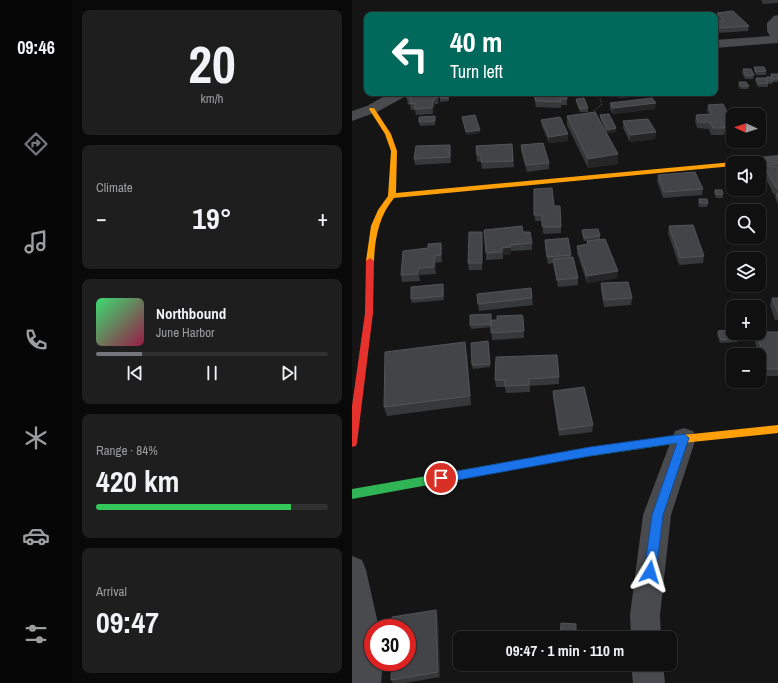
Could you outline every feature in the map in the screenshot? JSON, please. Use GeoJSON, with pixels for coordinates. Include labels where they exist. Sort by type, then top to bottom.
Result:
{"type":"FeatureCollection","features":[{"type":"Feature","properties":{"kind":"street"},"geometry":{"type":"LineString","coordinates":[[778,19],[773,23],[773,31],[778,38]]}},
{"type":"Feature","properties":{"kind":"street"},"geometry":{"type":"LineString","coordinates":[[718,44],[778,38]]}},
{"type":"Feature","properties":{"kind":"street"},"geometry":{"type":"LineString","coordinates":[[352,116],[372,109],[396,96]]}},
{"type":"Feature","properties":{"kind":"street"},"geometry":{"type":"LineString","coordinates":[[372,109],[388,134],[394,151],[392,196]]}},
{"type":"Feature","properties":{"kind":"street"},"geometry":{"type":"LineString","coordinates":[[766,161],[778,160]]}},
{"type":"Feature","properties":{"kind":"street"},"geometry":{"type":"LineString","coordinates":[[352,443],[369,313],[371,238],[384,204],[392,196],[519,186],[726,165]]}},
{"type":"Feature","properties":{"kind":"street"},"geometry":{"type":"LineString","coordinates":[[352,494],[590,451],[684,438],[778,429]]}},
{"type":"Feature","properties":{"kind":"street"},"geometry":{"type":"LineString","coordinates":[[646,631],[645,615],[657,515],[684,438]]}},
{"type":"Feature","properties":{"kind":"street"},"geometry":{"type":"LineString","coordinates":[[352,570],[368,647],[365,683]]}},
{"type":"Feature","properties":{"kind":"street"},"geometry":{"type":"LineString","coordinates":[[648,671],[649,683]]}},
{"type":"Feature","properties":{"kind":"path"},"geometry":{"type":"LineString","coordinates":[[595,121],[592,112],[602,104],[599,96]]}},
{"type":"Feature","properties":{"kind":"building"},"geometry":{"type":"Polygon","coordinates":[[[733,11],[749,26],[719,28],[718,21],[724,21],[718,13],[733,11]]]}},
{"type":"Feature","properties":{"kind":"building"},"geometry":{"type":"Polygon","coordinates":[[[754,67],[764,67],[766,71],[756,72],[754,67]]]}},
{"type":"Feature","properties":{"kind":"building"},"geometry":{"type":"Polygon","coordinates":[[[743,69],[751,69],[754,75],[746,76],[743,69]]]}},
{"type":"Feature","properties":{"kind":"building"},"geometry":{"type":"Polygon","coordinates":[[[771,74],[778,74],[778,79],[773,79],[771,74]]]}},
{"type":"Feature","properties":{"kind":"building"},"geometry":{"type":"Polygon","coordinates":[[[766,77],[771,77],[773,81],[768,81],[766,77]]]}},
{"type":"Feature","properties":{"kind":"building"},"geometry":{"type":"Polygon","coordinates":[[[756,78],[765,78],[768,83],[759,84],[756,78]]]}},
{"type":"Feature","properties":{"kind":"building"},"geometry":{"type":"Polygon","coordinates":[[[739,82],[746,82],[749,86],[741,86],[739,82]]]}},
{"type":"Feature","properties":{"kind":"building"},"geometry":{"type":"Polygon","coordinates":[[[407,96],[437,96],[437,98],[434,98],[432,108],[415,109],[415,103],[410,104],[411,98],[407,98],[407,96]]]}},
{"type":"Feature","properties":{"kind":"building"},"geometry":{"type":"Polygon","coordinates":[[[440,96],[449,96],[448,98],[440,98],[440,96]]]}},
{"type":"Feature","properties":{"kind":"building"},"geometry":{"type":"Polygon","coordinates":[[[535,96],[566,96],[567,99],[560,99],[561,102],[536,101],[535,96]]]}},
{"type":"Feature","properties":{"kind":"building"},"geometry":{"type":"Polygon","coordinates":[[[584,98],[588,108],[580,109],[576,99],[584,98]]]}},
{"type":"Feature","properties":{"kind":"building"},"geometry":{"type":"Polygon","coordinates":[[[652,98],[656,103],[613,108],[610,103],[652,98]]]}},
{"type":"Feature","properties":{"kind":"building"},"geometry":{"type":"Polygon","coordinates":[[[723,104],[726,110],[726,124],[724,124],[725,128],[713,128],[710,122],[698,122],[696,115],[712,114],[708,105],[723,104]]]}},
{"type":"Feature","properties":{"kind":"building"},"geometry":{"type":"Polygon","coordinates":[[[595,112],[618,154],[588,159],[567,116],[595,112]]]}},
{"type":"Feature","properties":{"kind":"building"},"geometry":{"type":"Polygon","coordinates":[[[609,114],[616,128],[607,130],[600,115],[609,114]]]}},
{"type":"Feature","properties":{"kind":"building"},"geometry":{"type":"Polygon","coordinates":[[[475,115],[480,130],[466,132],[462,117],[475,115]]]}},
{"type":"Feature","properties":{"kind":"building"},"geometry":{"type":"Polygon","coordinates":[[[435,116],[435,121],[419,122],[419,117],[435,116]]]}},
{"type":"Feature","properties":{"kind":"building"},"geometry":{"type":"Polygon","coordinates":[[[560,117],[568,134],[549,137],[541,120],[560,117]]]}},
{"type":"Feature","properties":{"kind":"building"},"geometry":{"type":"Polygon","coordinates":[[[648,119],[656,132],[630,135],[623,121],[648,119]]]}},
{"type":"Feature","properties":{"kind":"building"},"geometry":{"type":"Polygon","coordinates":[[[543,143],[549,163],[526,165],[521,145],[543,143]]]}},
{"type":"Feature","properties":{"kind":"building"},"geometry":{"type":"Polygon","coordinates":[[[512,144],[513,161],[481,162],[481,155],[477,155],[476,146],[512,144]]]}},
{"type":"Feature","properties":{"kind":"building"},"geometry":{"type":"Polygon","coordinates":[[[450,145],[450,157],[414,159],[416,146],[450,145]]]}},
{"type":"Feature","properties":{"kind":"building"},"geometry":{"type":"Polygon","coordinates":[[[766,166],[778,166],[778,188],[776,188],[766,170],[766,166]]]}},
{"type":"Feature","properties":{"kind":"building"},"geometry":{"type":"Polygon","coordinates":[[[695,172],[703,189],[664,192],[658,175],[695,172]]]}},
{"type":"Feature","properties":{"kind":"building"},"geometry":{"type":"Polygon","coordinates":[[[552,188],[554,206],[560,206],[561,227],[542,226],[542,215],[534,215],[534,189],[552,188]]]}},
{"type":"Feature","properties":{"kind":"building"},"geometry":{"type":"Polygon","coordinates":[[[715,190],[722,190],[723,194],[716,194],[715,190]]]}},
{"type":"Feature","properties":{"kind":"building"},"geometry":{"type":"Polygon","coordinates":[[[699,199],[707,199],[708,203],[700,203],[699,199]]]}},
{"type":"Feature","properties":{"kind":"building"},"geometry":{"type":"Polygon","coordinates":[[[693,225],[704,256],[680,258],[669,226],[693,225]]]}},
{"type":"Feature","properties":{"kind":"building"},"geometry":{"type":"Polygon","coordinates":[[[522,226],[523,232],[530,232],[532,243],[510,245],[511,247],[502,248],[502,252],[486,253],[484,230],[522,226]]]}},
{"type":"Feature","properties":{"kind":"building"},"geometry":{"type":"Polygon","coordinates":[[[598,229],[600,236],[584,238],[582,230],[598,229]]]}},
{"type":"Feature","properties":{"kind":"building"},"geometry":{"type":"Polygon","coordinates":[[[469,232],[482,232],[482,263],[468,263],[469,232]]]}},
{"type":"Feature","properties":{"kind":"building"},"geometry":{"type":"Polygon","coordinates":[[[568,238],[571,255],[547,257],[545,240],[568,238]]]}},
{"type":"Feature","properties":{"kind":"building"},"geometry":{"type":"Polygon","coordinates":[[[605,239],[618,271],[587,276],[577,246],[588,244],[587,241],[605,239]]]}},
{"type":"Feature","properties":{"kind":"building"},"geometry":{"type":"Polygon","coordinates":[[[441,243],[441,255],[435,256],[434,267],[419,268],[418,274],[401,275],[403,251],[428,248],[428,244],[441,243]]]}},
{"type":"Feature","properties":{"kind":"building"},"geometry":{"type":"Polygon","coordinates":[[[573,257],[578,278],[557,280],[553,259],[573,257]]]}},
{"type":"Feature","properties":{"kind":"building"},"geometry":{"type":"Polygon","coordinates":[[[628,282],[632,298],[604,300],[601,283],[628,282]]]}},
{"type":"Feature","properties":{"kind":"building"},"geometry":{"type":"Polygon","coordinates":[[[443,284],[443,296],[411,299],[411,287],[443,284]]]}},
{"type":"Feature","properties":{"kind":"building"},"geometry":{"type":"Polygon","coordinates":[[[531,288],[532,298],[478,304],[477,294],[531,288]]]}},
{"type":"Feature","properties":{"kind":"building"},"geometry":{"type":"Polygon","coordinates":[[[772,298],[778,298],[778,313],[772,298]]]}},
{"type":"Feature","properties":{"kind":"building"},"geometry":{"type":"Polygon","coordinates":[[[491,314],[491,324],[470,325],[470,315],[491,314]]]}},
{"type":"Feature","properties":{"kind":"building"},"geometry":{"type":"Polygon","coordinates":[[[522,315],[524,331],[491,333],[491,320],[497,320],[497,316],[522,315]]]}},
{"type":"Feature","properties":{"kind":"building"},"geometry":{"type":"Polygon","coordinates":[[[726,330],[726,339],[721,340],[718,331],[726,330]]]}},
{"type":"Feature","properties":{"kind":"building"},"geometry":{"type":"Polygon","coordinates":[[[766,332],[778,332],[778,369],[767,369],[766,348],[761,348],[759,340],[766,340],[766,332]]]}},
{"type":"Feature","properties":{"kind":"building"},"geometry":{"type":"Polygon","coordinates":[[[488,341],[490,364],[472,365],[471,343],[488,341]]]}},
{"type":"Feature","properties":{"kind":"building"},"geometry":{"type":"Polygon","coordinates":[[[465,342],[470,396],[384,407],[385,352],[465,342]]]}},
{"type":"Feature","properties":{"kind":"building"},"geometry":{"type":"Polygon","coordinates":[[[557,355],[559,377],[529,379],[529,385],[505,386],[505,380],[495,380],[496,357],[557,355]]]}},
{"type":"Feature","properties":{"kind":"building"},"geometry":{"type":"Polygon","coordinates":[[[584,387],[593,425],[559,430],[553,391],[584,387]]]}},
{"type":"Feature","properties":{"kind":"building"},"geometry":{"type":"Polygon","coordinates":[[[436,610],[438,672],[391,680],[392,671],[416,671],[416,619],[392,619],[392,617],[436,610]]]}},
{"type":"Feature","properties":{"kind":"building"},"geometry":{"type":"Polygon","coordinates":[[[561,623],[576,624],[576,631],[560,631],[561,623]]]}},
{"type":"Feature","properties":{"kind":"traffic: fast"},"geometry":{"type":"LineString","coordinates":[[352,494],[564,456],[673,440]]}},
{"type":"Feature","properties":{"kind":"traffic: slow"},"geometry":{"type":"LineString","coordinates":[[370,261],[371,244],[375,226],[382,210],[392,196],[394,151],[388,134],[372,109]]}},
{"type":"Feature","properties":{"kind":"traffic: slow"},"geometry":{"type":"LineString","coordinates":[[392,196],[726,165]]}},
{"type":"Feature","properties":{"kind":"traffic: slow"},"geometry":{"type":"LineString","coordinates":[[673,440],[778,429]]}},
{"type":"Feature","properties":{"kind":"traffic: jam"},"geometry":{"type":"LineString","coordinates":[[352,443],[369,313],[370,261]]}},
{"type":"Feature","properties":{"kind":"route"},"geometry":{"type":"LineString","coordinates":[[441,478],[590,451],[684,438],[657,515],[650,572]]}}]}
